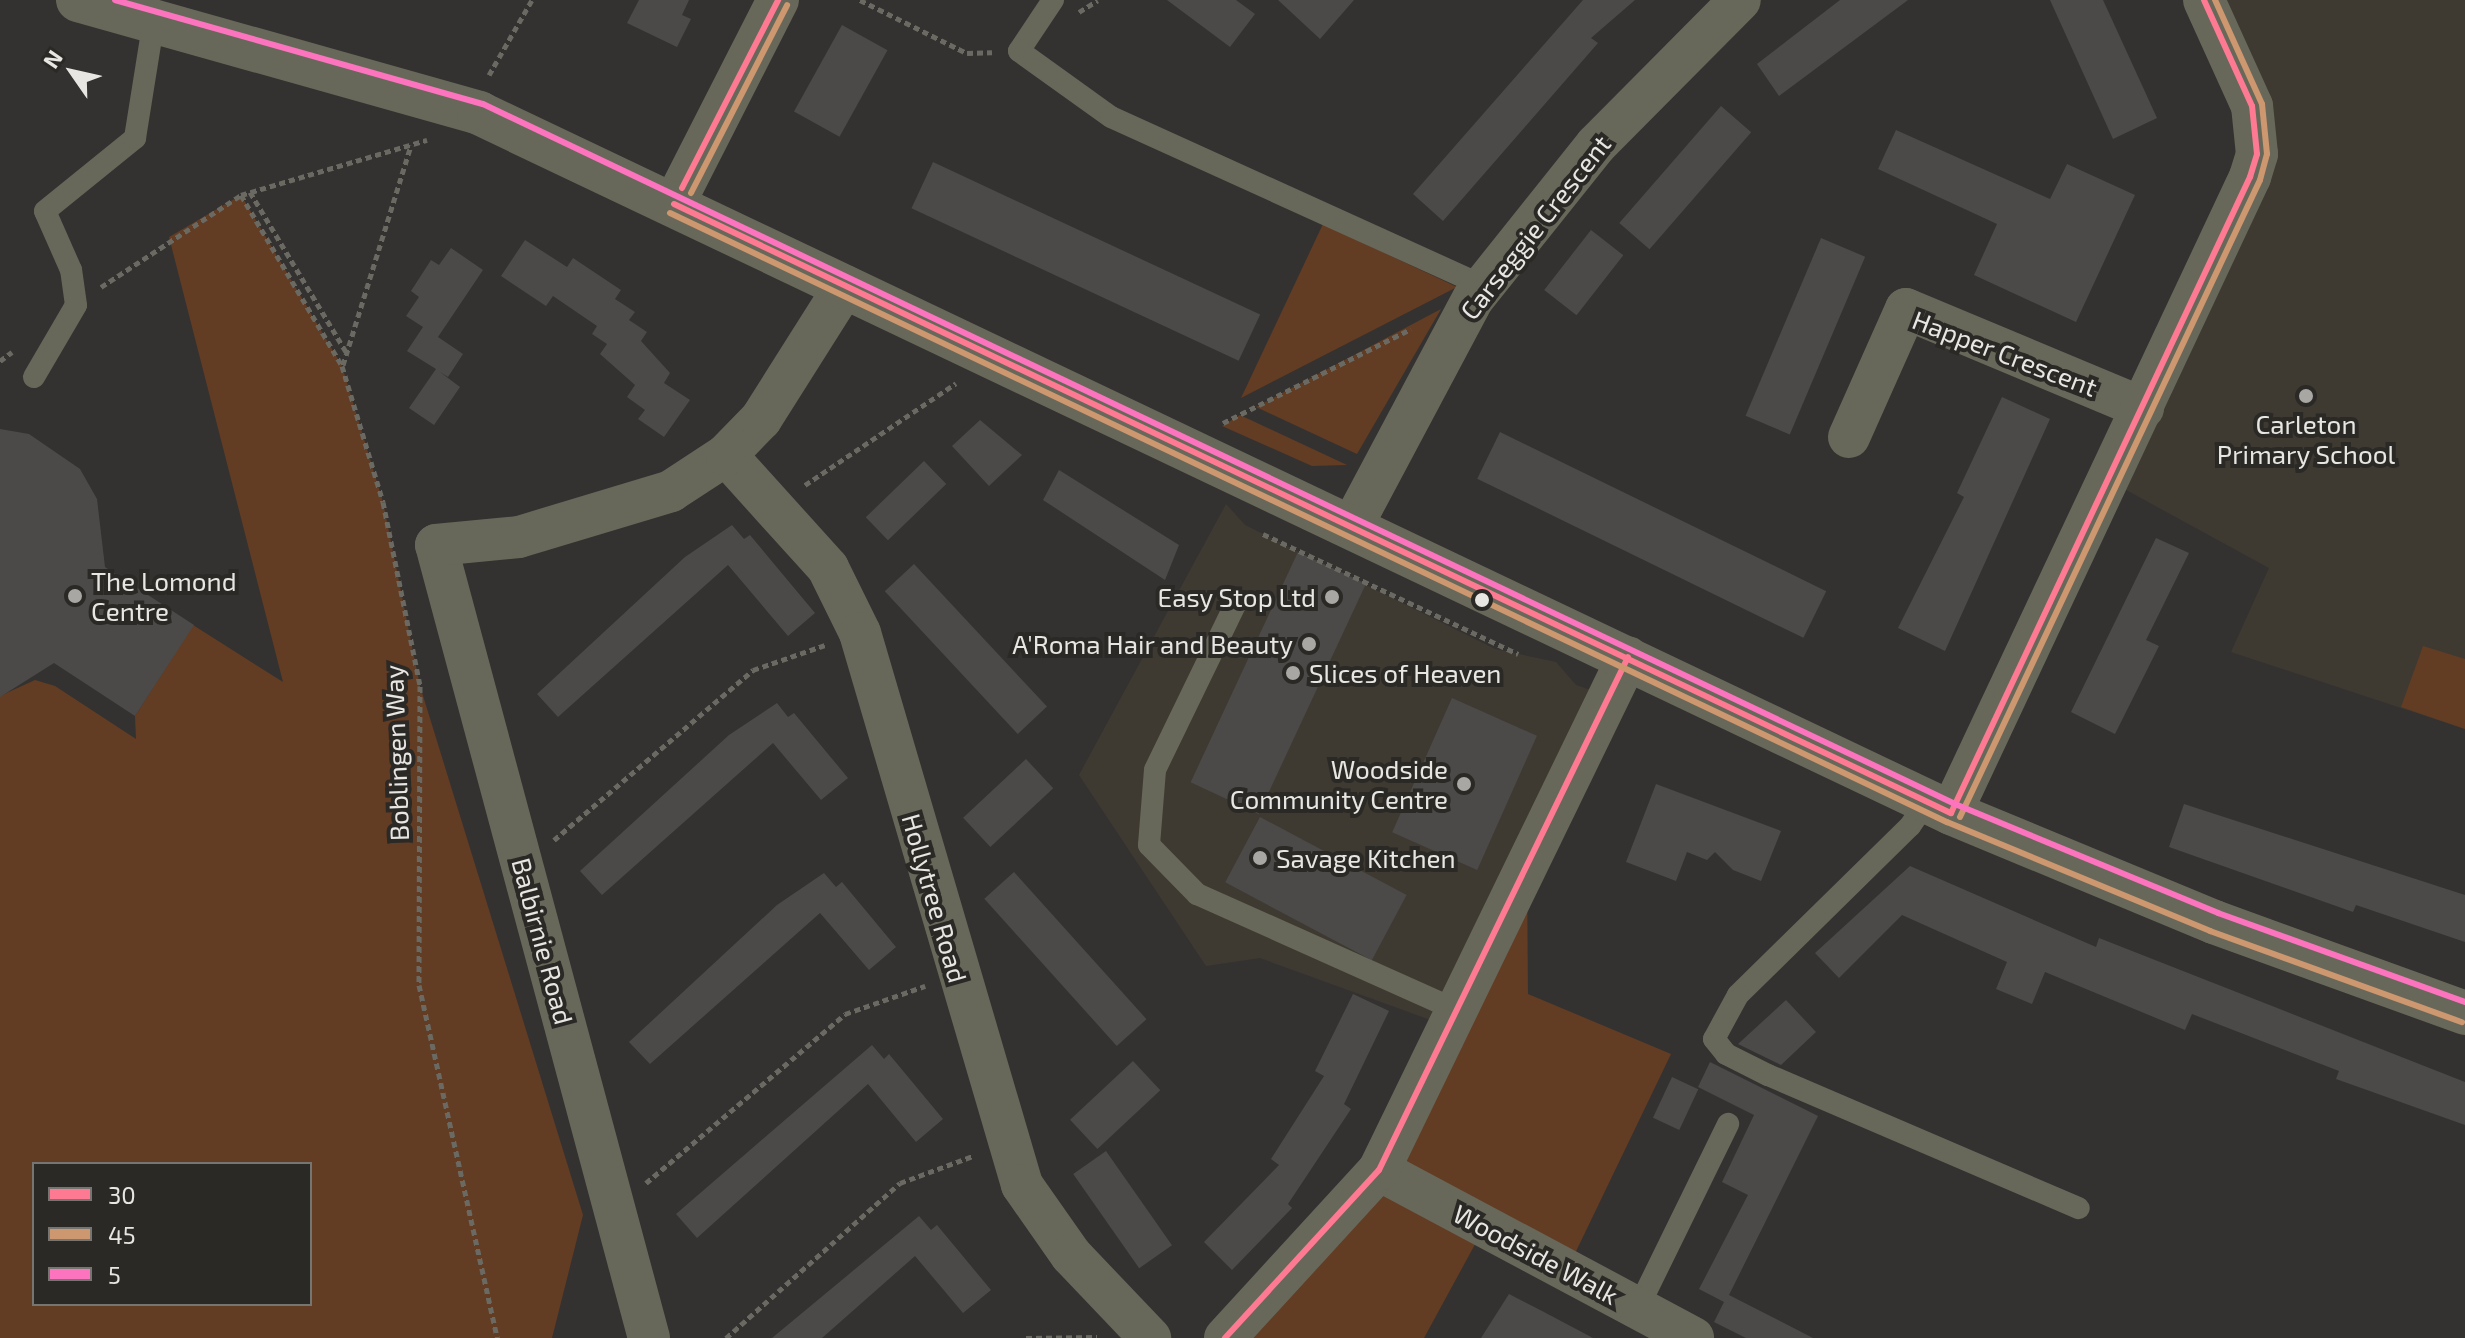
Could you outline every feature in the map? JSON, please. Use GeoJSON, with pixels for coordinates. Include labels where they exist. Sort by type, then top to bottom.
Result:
{"type":"FeatureCollection","features":[{"type":"Feature","properties":{"kind":"street"},"geometry":{"type":"LineString","coordinates":[[78,0],[479,113],[1939,807],[2214,922],[2465,1013]]}},
{"type":"Feature","properties":{"kind":"street"},"geometry":{"type":"LineString","coordinates":[[674,204],[778,0]]}},
{"type":"Feature","properties":{"kind":"street","name":"Carseggie Crescent"},"geometry":{"type":"LineString","coordinates":[[1351,528],[1484,286],[1596,145],[1740,0]]}},
{"type":"Feature","properties":{"kind":"street"},"geometry":{"type":"LineString","coordinates":[[1939,807],[2143,408],[2257,154],[2252,106],[2204,0]]}},
{"type":"Feature","properties":{"kind":"street"},"geometry":{"type":"LineString","coordinates":[[726,455],[761,419],[845,286]]}},
{"type":"Feature","properties":{"kind":"street","name":"Happer Crescent"},"geometry":{"type":"LineString","coordinates":[[1849,437],[1906,309],[2143,408]]}},
{"type":"Feature","properties":{"kind":"street","name":"Hollytree Road"},"geometry":{"type":"LineString","coordinates":[[726,455],[775,505],[828,568],[860,633],[957,975],[1022,1185],[1071,1255],[1150,1338]]}},
{"type":"Feature","properties":{"kind":"street","name":"Balbirnie Road"},"geometry":{"type":"LineString","coordinates":[[649,1338],[436,545],[519,537],[605,515],[671,491],[726,455]]}},
{"type":"Feature","properties":{"kind":"street"},"geometry":{"type":"LineString","coordinates":[[1225,1338],[1379,1170],[1628,657]]}},
{"type":"Feature","properties":{"kind":"street","name":"Woodside Walk"},"geometry":{"type":"LineString","coordinates":[[1379,1170],[1693,1338]]}},
{"type":"Feature","properties":{"kind":"lane"},"geometry":{"type":"LineString","coordinates":[[1053,0],[1019,51],[1111,117],[1484,286]]}},
{"type":"Feature","properties":{"kind":"lane"},"geometry":{"type":"LineString","coordinates":[[34,377],[76,305],[71,270],[45,211],[135,138],[154,20]]}},
{"type":"Feature","properties":{"kind":"lane"},"geometry":{"type":"LineString","coordinates":[[1235,605],[1155,770],[1149,845],[1197,894],[1458,1011]]}},
{"type":"Feature","properties":{"kind":"lane"},"geometry":{"type":"LineString","coordinates":[[1939,807],[1910,826],[1738,995],[1714,1039],[1726,1054],[1768,1075],[2079,1208]]}},
{"type":"Feature","properties":{"kind":"lane"},"geometry":{"type":"LineString","coordinates":[[1638,1308],[1728,1124]]}},
{"type":"Feature","properties":{"kind":"path"},"geometry":{"type":"LineString","coordinates":[[76,305],[180,229],[241,195],[466,131],[479,113],[487,79],[532,0]]}},
{"type":"Feature","properties":{"kind":"path"},"geometry":{"type":"LineString","coordinates":[[860,0],[967,53],[1019,51]]}},
{"type":"Feature","properties":{"kind":"path"},"geometry":{"type":"LineString","coordinates":[[1072,17],[1098,0]]}},
{"type":"Feature","properties":{"kind":"path"},"geometry":{"type":"LineString","coordinates":[[342,366],[411,145]]}},
{"type":"Feature","properties":{"kind":"path"},"geometry":{"type":"LineString","coordinates":[[250,192],[347,353]]}},
{"type":"Feature","properties":{"kind":"path","name":"Boblingen Way"},"geometry":{"type":"LineString","coordinates":[[241,195],[342,366],[383,502],[420,686],[419,985],[497,1338]]}},
{"type":"Feature","properties":{"kind":"path"},"geometry":{"type":"LineString","coordinates":[[0,361],[20,346]]}},
{"type":"Feature","properties":{"kind":"path"},"geometry":{"type":"LineString","coordinates":[[775,505],[963,378]]}},
{"type":"Feature","properties":{"kind":"path"},"geometry":{"type":"LineString","coordinates":[[523,867],[753,670],[860,633]]}},
{"type":"Feature","properties":{"kind":"path"},"geometry":{"type":"LineString","coordinates":[[615,1210],[845,1014],[957,975]]}},
{"type":"Feature","properties":{"kind":"path"},"geometry":{"type":"LineString","coordinates":[[726,1338],[900,1183],[1008,1146]]}},
{"type":"Feature","properties":{"kind":"path"},"geometry":{"type":"LineString","coordinates":[[1026,1338],[1102,1337]]}},
{"type":"Feature","properties":{"kind":"shaded area","name":"Carleton Primary School"},"geometry":{"type":"Polygon","coordinates":[[[2204,0],[2465,0],[2465,729],[2231,652],[2269,568],[2108,480],[2250,177],[2204,0]]]}},
{"type":"Feature","properties":{"kind":"shaded area"},"geometry":{"type":"Polygon","coordinates":[[[241,195],[342,366],[383,502],[420,686],[583,1215],[552,1338],[0,1338],[0,696],[35,680],[55,686],[136,739],[135,716],[193,625],[283,682],[169,237],[241,195]]]}},
{"type":"Feature","properties":{"kind":"shaded area"},"geometry":{"type":"Polygon","coordinates":[[[1323,224],[1457,287],[1241,398],[1323,224]]]}},
{"type":"Feature","properties":{"kind":"shaded area"},"geometry":{"type":"Polygon","coordinates":[[[1441,309],[1357,454],[1256,407],[1441,309]]]}},
{"type":"Feature","properties":{"kind":"shaded area"},"geometry":{"type":"Polygon","coordinates":[[[1240,415],[1347,465],[1312,466],[1222,426],[1240,415]]]}},
{"type":"Feature","properties":{"kind":"shaded area"},"geometry":{"type":"Polygon","coordinates":[[[1226,504],[1245,525],[1495,649],[1556,662],[1576,685],[1608,696],[1450,1027],[1260,958],[1206,966],[1079,775],[1226,504]]]}},
{"type":"Feature","properties":{"kind":"shaded area"},"geometry":{"type":"Polygon","coordinates":[[[2423,646],[2465,659],[2465,729],[2401,707],[2423,646]]]}},
{"type":"Feature","properties":{"kind":"shaded area"},"geometry":{"type":"Polygon","coordinates":[[[1527,867],[1528,994],[1671,1054],[1567,1270],[1485,1226],[1424,1338],[1225,1338],[1347,1213],[1527,867]]]}},
{"type":"Feature","properties":{"kind":"building"},"geometry":{"type":"Polygon","coordinates":[[[639,0],[689,0],[682,15],[691,19],[677,47],[627,23],[639,0]]]}},
{"type":"Feature","properties":{"kind":"building"},"geometry":{"type":"Polygon","coordinates":[[[1167,0],[1236,0],[1255,14],[1230,47],[1167,0]]]}},
{"type":"Feature","properties":{"kind":"building"},"geometry":{"type":"Polygon","coordinates":[[[1278,0],[1354,0],[1320,39],[1278,0]]]}},
{"type":"Feature","properties":{"kind":"building"},"geometry":{"type":"Polygon","coordinates":[[[1583,0],[1635,0],[1591,38],[1598,43],[1443,221],[1413,194],[1583,0]]]}},
{"type":"Feature","properties":{"kind":"building"},"geometry":{"type":"Polygon","coordinates":[[[1840,0],[1908,0],[1779,96],[1757,64],[1840,0]]]}},
{"type":"Feature","properties":{"kind":"building"},"geometry":{"type":"Polygon","coordinates":[[[2050,0],[2103,0],[2157,118],[2113,139],[2050,0]]]}},
{"type":"Feature","properties":{"kind":"building"},"geometry":{"type":"Polygon","coordinates":[[[842,25],[887,50],[839,137],[794,112],[842,25]]]}},
{"type":"Feature","properties":{"kind":"building"},"geometry":{"type":"Polygon","coordinates":[[[1721,106],[1751,132],[1649,249],[1619,223],[1721,106]]]}},
{"type":"Feature","properties":{"kind":"building"},"geometry":{"type":"Polygon","coordinates":[[[1896,130],[2050,199],[2067,164],[2135,195],[2076,322],[1974,275],[1997,224],[1878,169],[1896,130]]]}},
{"type":"Feature","properties":{"kind":"building"},"geometry":{"type":"Polygon","coordinates":[[[933,162],[1260,315],[1239,361],[911,208],[933,162]]]}},
{"type":"Feature","properties":{"kind":"building"},"geometry":{"type":"Polygon","coordinates":[[[1591,230],[1623,255],[1577,315],[1544,290],[1591,230]]]}},
{"type":"Feature","properties":{"kind":"building"},"geometry":{"type":"Polygon","coordinates":[[[1821,238],[1865,257],[1790,434],[1746,416],[1821,238]]]}},
{"type":"Feature","properties":{"kind":"building"},"geometry":{"type":"Polygon","coordinates":[[[525,240],[567,267],[573,258],[621,290],[615,299],[635,312],[629,320],[647,332],[641,341],[670,373],[664,383],[690,400],[664,437],[638,419],[645,410],[627,397],[635,385],[600,354],[607,344],[592,334],[597,326],[553,296],[546,306],[501,276],[525,240]]]}},
{"type":"Feature","properties":{"kind":"building"},"geometry":{"type":"Polygon","coordinates":[[[451,248],[483,270],[438,337],[463,354],[448,377],[440,372],[460,387],[434,425],[409,408],[436,369],[407,351],[423,327],[406,316],[419,297],[411,291],[431,260],[439,265],[451,248]]]}},
{"type":"Feature","properties":{"kind":"building"},"geometry":{"type":"Polygon","coordinates":[[[2002,397],[2050,419],[1945,651],[1898,628],[1964,497],[1957,493],[2002,397]]]}},
{"type":"Feature","properties":{"kind":"building"},"geometry":{"type":"Polygon","coordinates":[[[980,420],[1022,455],[989,486],[952,446],[980,420]]]}},
{"type":"Feature","properties":{"kind":"building","name":"The Lomond Centre"},"geometry":{"type":"Polygon","coordinates":[[[0,429],[29,434],[80,469],[97,499],[105,567],[194,625],[135,716],[54,663],[0,697],[0,429]]]}},
{"type":"Feature","properties":{"kind":"building"},"geometry":{"type":"Polygon","coordinates":[[[1500,432],[1826,591],[1803,638],[1477,479],[1500,432]]]}},
{"type":"Feature","properties":{"kind":"building"},"geometry":{"type":"Polygon","coordinates":[[[924,461],[946,484],[888,540],[866,517],[924,461]]]}},
{"type":"Feature","properties":{"kind":"building"},"geometry":{"type":"Polygon","coordinates":[[[1059,470],[1179,545],[1165,580],[1043,500],[1059,470]]]}},
{"type":"Feature","properties":{"kind":"building"},"geometry":{"type":"Polygon","coordinates":[[[732,525],[744,539],[750,535],[815,613],[788,636],[728,565],[558,717],[537,694],[685,557],[732,525]]]}},
{"type":"Feature","properties":{"kind":"building"},"geometry":{"type":"Polygon","coordinates":[[[2156,538],[2189,553],[2146,640],[2159,646],[2115,734],[2071,712],[2156,538]]]}},
{"type":"Feature","properties":{"kind":"building"},"geometry":{"type":"Polygon","coordinates":[[[1298,552],[1366,584],[1259,814],[1191,782],[1298,552]]]}},
{"type":"Feature","properties":{"kind":"building"},"geometry":{"type":"Polygon","coordinates":[[[914,564],[1047,707],[1018,734],[885,591],[914,564]]]}},
{"type":"Feature","properties":{"kind":"building","name":"Woodside Community Centre"},"geometry":{"type":"Polygon","coordinates":[[[1452,698],[1537,736],[1477,870],[1392,832],[1452,698]]]}},
{"type":"Feature","properties":{"kind":"building"},"geometry":{"type":"Polygon","coordinates":[[[777,703],[788,717],[794,713],[848,778],[821,800],[773,743],[602,895],[580,871],[729,735],[777,703]]]}},
{"type":"Feature","properties":{"kind":"building"},"geometry":{"type":"Polygon","coordinates":[[[1026,759],[1053,788],[990,847],[963,818],[1026,759]]]}},
{"type":"Feature","properties":{"kind":"building"},"geometry":{"type":"Polygon","coordinates":[[[1656,784],[1781,831],[1761,881],[1733,870],[1715,852],[1707,860],[1687,852],[1676,881],[1626,862],[1656,784]]]}},
{"type":"Feature","properties":{"kind":"building"},"geometry":{"type":"Polygon","coordinates":[[[2184,804],[2465,895],[2465,942],[2356,905],[2353,912],[2169,847],[2184,804]]]}},
{"type":"Feature","properties":{"kind":"building"},"geometry":{"type":"Polygon","coordinates":[[[1260,817],[1407,895],[1372,960],[1225,882],[1260,817]]]}},
{"type":"Feature","properties":{"kind":"building"},"geometry":{"type":"Polygon","coordinates":[[[1910,866],[2096,947],[2099,938],[2465,1082],[2465,1125],[2336,1079],[2339,1071],[2192,1014],[2185,1030],[2045,972],[2032,1004],[1996,989],[2007,962],[1902,915],[1839,978],[1815,953],[1910,866]]]}},
{"type":"Feature","properties":{"kind":"building"},"geometry":{"type":"Polygon","coordinates":[[[1014,872],[1146,1019],[1117,1046],[984,899],[1014,872]]]}},
{"type":"Feature","properties":{"kind":"building"},"geometry":{"type":"Polygon","coordinates":[[[824,873],[836,887],[842,882],[896,947],[869,970],[820,913],[650,1064],[629,1042],[777,905],[824,873]]]}},
{"type":"Feature","properties":{"kind":"building"},"geometry":{"type":"Polygon","coordinates":[[[1353,994],[1389,1011],[1344,1104],[1351,1109],[1288,1204],[1292,1208],[1232,1270],[1204,1242],[1279,1165],[1271,1159],[1324,1076],[1315,1071],[1353,994]]]}},
{"type":"Feature","properties":{"kind":"building"},"geometry":{"type":"Polygon","coordinates":[[[1786,1000],[1816,1032],[1781,1065],[1738,1044],[1786,1000]]]}},
{"type":"Feature","properties":{"kind":"building"},"geometry":{"type":"Polygon","coordinates":[[[872,1045],[884,1059],[889,1054],[943,1119],[916,1142],[868,1084],[697,1238],[676,1214],[872,1045]]]}},
{"type":"Feature","properties":{"kind":"building"},"geometry":{"type":"Polygon","coordinates":[[[1133,1061],[1160,1090],[1097,1149],[1070,1120],[1133,1061]]]}},
{"type":"Feature","properties":{"kind":"building"},"geometry":{"type":"Polygon","coordinates":[[[1710,1062],[1818,1116],[1729,1295],[1813,1338],[1746,1338],[1714,1322],[1724,1302],[1699,1289],[1748,1195],[1722,1182],[1754,1115],[1698,1087],[1710,1062]]]}},
{"type":"Feature","properties":{"kind":"building"},"geometry":{"type":"Polygon","coordinates":[[[1672,1077],[1698,1089],[1679,1130],[1653,1118],[1672,1077]]]}},
{"type":"Feature","properties":{"kind":"building"},"geometry":{"type":"Polygon","coordinates":[[[1106,1151],[1172,1245],[1139,1268],[1073,1174],[1106,1151]]]}},
{"type":"Feature","properties":{"kind":"building"},"geometry":{"type":"Polygon","coordinates":[[[919,1216],[931,1230],[937,1225],[991,1290],[963,1313],[915,1256],[822,1338],[772,1338],[919,1216]]]}},
{"type":"Feature","properties":{"kind":"building"},"geometry":{"type":"Polygon","coordinates":[[[1509,1294],[1544,1312],[1593,1338],[1481,1338],[1509,1294]]]}},
{"type":"Feature","properties":{"kind":"transit line","name":"5"},"geometry":{"type":"LineString","coordinates":[[115,0],[483,104],[1955,804],[2218,913],[2465,1002]]}},
{"type":"Feature","properties":{"kind":"transit line","name":"30"},"geometry":{"type":"LineString","coordinates":[[682,188],[778,0]]}},
{"type":"Feature","properties":{"kind":"transit line","name":"30"},"geometry":{"type":"LineString","coordinates":[[674,204],[1951,813],[2250,177],[2257,154],[2252,106],[2204,0]]}},
{"type":"Feature","properties":{"kind":"transit line","name":"45"},"geometry":{"type":"LineString","coordinates":[[1960,817],[2260,180],[2267,154],[2262,104],[2215,0]]}},
{"type":"Feature","properties":{"kind":"transit line","name":"45"},"geometry":{"type":"LineString","coordinates":[[691,193],[787,5]]}},
{"type":"Feature","properties":{"kind":"transit line","name":"45"},"geometry":{"type":"LineString","coordinates":[[670,213],[1947,822],[2210,931],[2462,1022]]}},
{"type":"Feature","properties":{"kind":"transit line","name":"30"},"geometry":{"type":"LineString","coordinates":[[1225,1338],[1379,1170],[1628,657]]}},
{"type":"Feature","properties":{"kind":"place","name":"Carleton Primary School"},"geometry":{"type":"Point","coordinates":[2306,396]}},
{"type":"Feature","properties":{"kind":"place","name":"The Lomond Centre"},"geometry":{"type":"Point","coordinates":[75,596]}},
{"type":"Feature","properties":{"kind":"place","name":"Easy Stop Ltd"},"geometry":{"type":"Point","coordinates":[1332,597]}},
{"type":"Feature","properties":{"kind":"place","name":"A'Roma Hair and Beauty"},"geometry":{"type":"Point","coordinates":[1309,644]}},
{"type":"Feature","properties":{"kind":"place","name":"Slices of Heaven"},"geometry":{"type":"Point","coordinates":[1293,673]}},
{"type":"Feature","properties":{"kind":"place","name":"Woodside Community Centre"},"geometry":{"type":"Point","coordinates":[1464,784]}},
{"type":"Feature","properties":{"kind":"place","name":"Savage Kitchen"},"geometry":{"type":"Point","coordinates":[1260,858]}}]}
